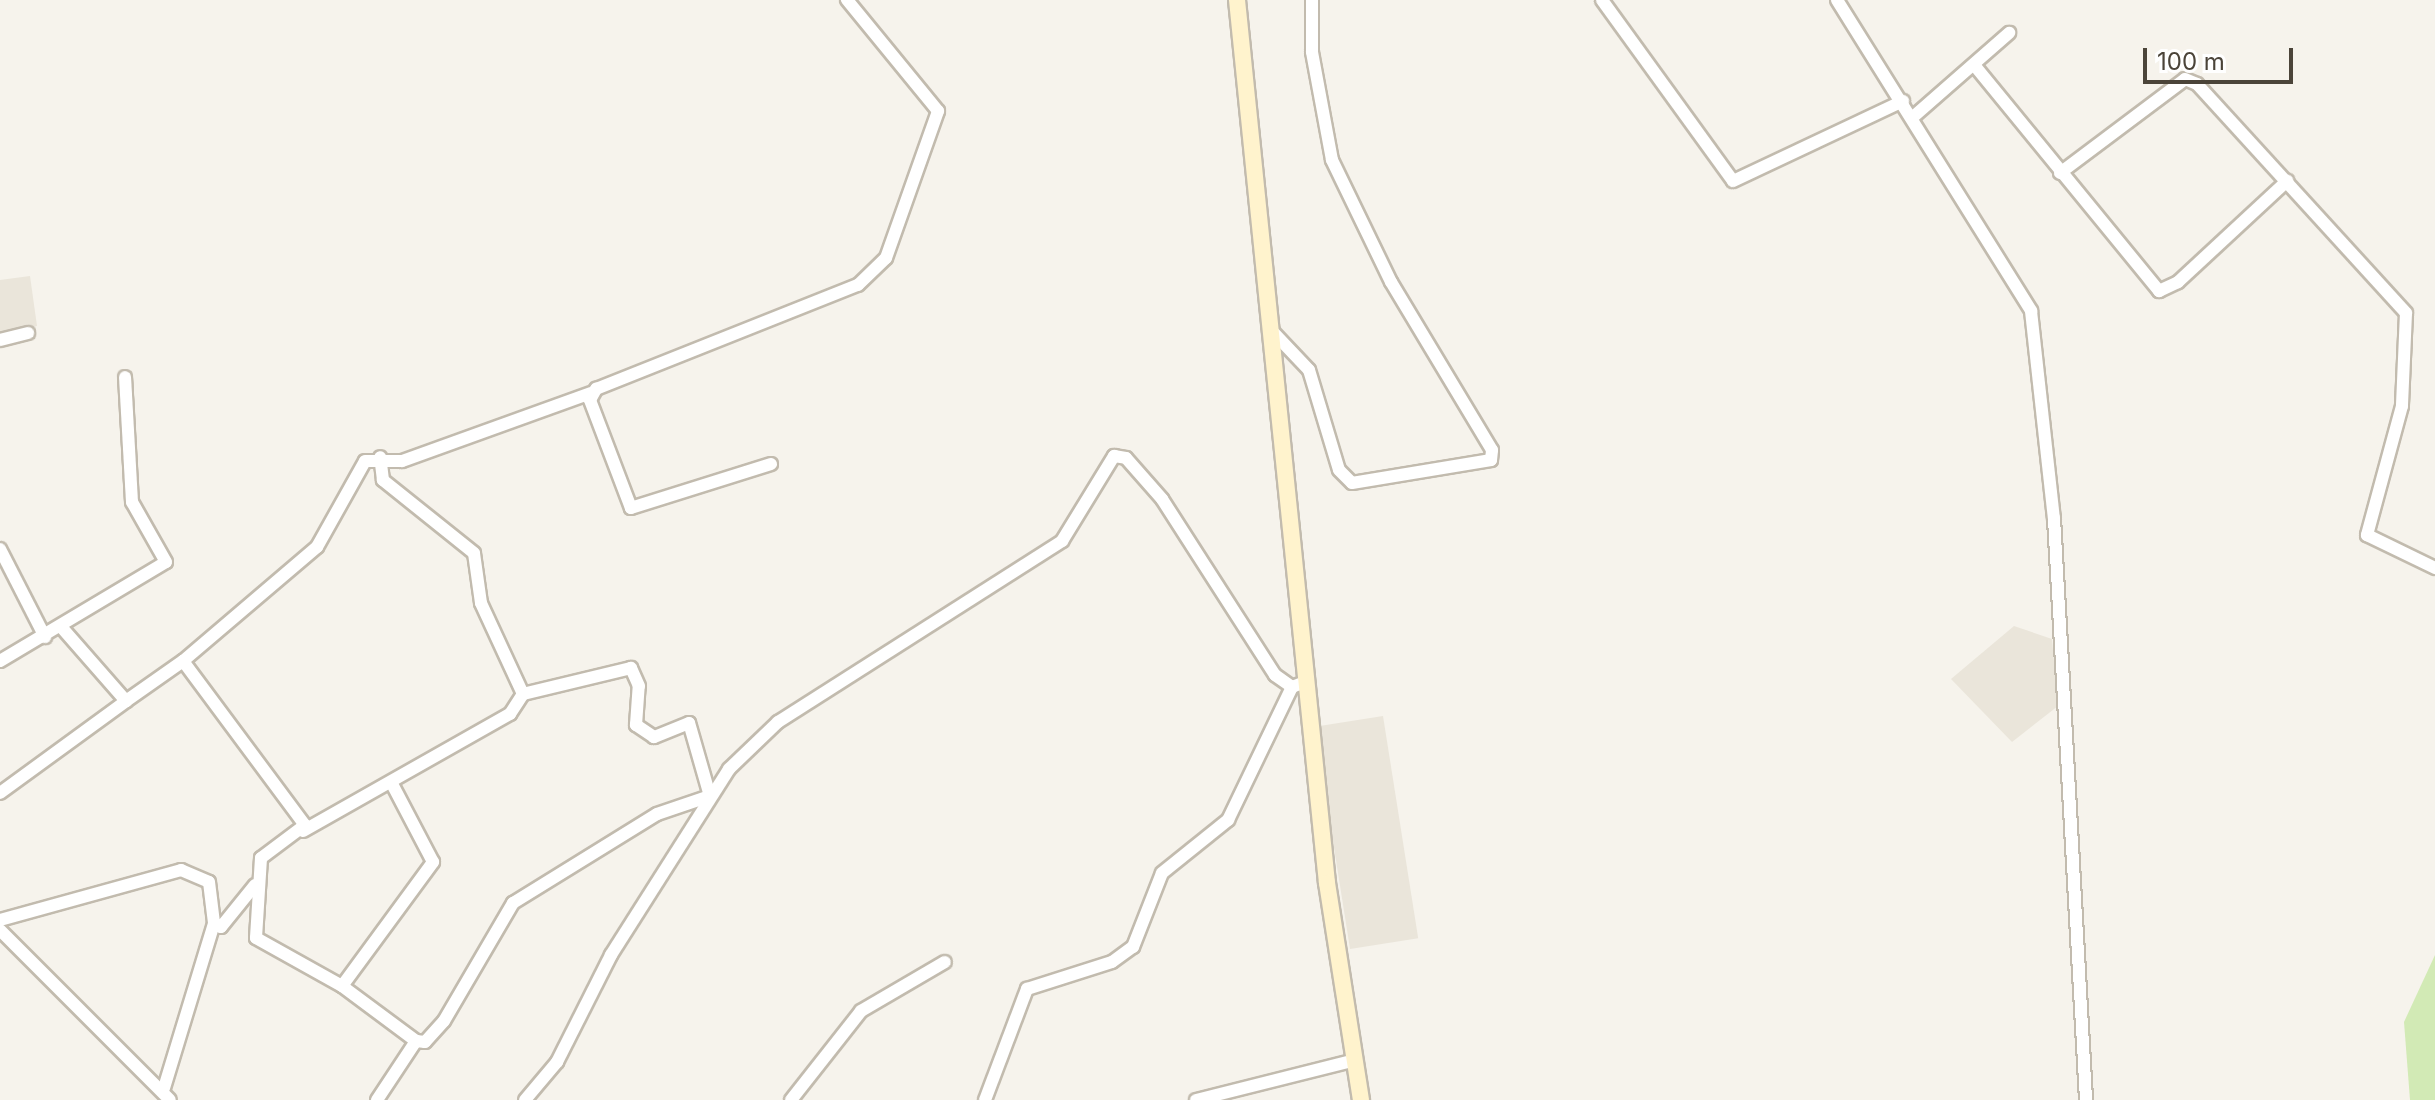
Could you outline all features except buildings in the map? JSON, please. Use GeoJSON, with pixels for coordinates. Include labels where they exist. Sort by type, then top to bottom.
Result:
{"type":"FeatureCollection","features":[{"type":"Feature","properties":{"kind":"main road"},"geometry":{"type":"LineString","coordinates":[[1237,0],[1308,681],[1351,1061],[1361,1100]]}},
{"type":"Feature","properties":{"kind":"street"},"geometry":{"type":"LineString","coordinates":[[0,793],[183,661],[317,547],[360,466],[380,457],[402,461],[591,393],[858,285],[886,258],[938,111],[847,0]]}},
{"type":"Feature","properties":{"kind":"street"},"geometry":{"type":"LineString","coordinates":[[1271,330],[1309,370],[1339,470],[1352,483],[1491,460],[1492,450],[1391,282],[1332,160],[1312,52],[1312,0]]}},
{"type":"Feature","properties":{"kind":"street"},"geometry":{"type":"LineString","coordinates":[[1602,0],[1733,181],[1903,101]]}},
{"type":"Feature","properties":{"kind":"street"},"geometry":{"type":"LineString","coordinates":[[1837,0],[1913,117],[2031,311],[2054,518],[2086,1100]]}},
{"type":"Feature","properties":{"kind":"street"},"geometry":{"type":"LineString","coordinates":[[1913,117],[1975,66],[2009,33]]}},
{"type":"Feature","properties":{"kind":"street"},"geometry":{"type":"LineString","coordinates":[[1975,66],[2159,291],[2178,282],[2287,181]]}},
{"type":"Feature","properties":{"kind":"street"},"geometry":{"type":"LineString","coordinates":[[2060,173],[2188,78],[2287,181],[2406,313],[2402,406],[2367,535],[2435,568]]}},
{"type":"Feature","properties":{"kind":"street"},"geometry":{"type":"LineString","coordinates":[[0,340],[28,333]]}},
{"type":"Feature","properties":{"kind":"street"},"geometry":{"type":"LineString","coordinates":[[0,661],[63,629],[166,562],[132,502],[125,377]]}},
{"type":"Feature","properties":{"kind":"street"},"geometry":{"type":"LineString","coordinates":[[591,393],[631,508],[771,464]]}},
{"type":"Feature","properties":{"kind":"street"},"geometry":{"type":"LineString","coordinates":[[525,1100],[557,1062],[611,955],[710,796],[778,722],[1062,541],[1102,469],[1120,455],[1162,499],[1275,675],[1292,687]]}},
{"type":"Feature","properties":{"kind":"street"},"geometry":{"type":"LineString","coordinates":[[380,457],[383,480],[474,553],[481,603],[523,694]]}},
{"type":"Feature","properties":{"kind":"street"},"geometry":{"type":"LineString","coordinates":[[0,549],[45,637]]}},
{"type":"Feature","properties":{"kind":"street"},"geometry":{"type":"LineString","coordinates":[[63,629],[126,701]]}},
{"type":"Feature","properties":{"kind":"street"},"geometry":{"type":"LineString","coordinates":[[183,661],[298,809],[303,831]]}},
{"type":"Feature","properties":{"kind":"street"},"geometry":{"type":"LineString","coordinates":[[631,668],[639,686],[636,725],[654,737],[689,723],[710,796],[657,814],[513,903],[444,1021],[425,1042],[416,1041],[342,986],[256,938],[255,885],[261,858],[510,714],[523,694],[631,668]]}},
{"type":"Feature","properties":{"kind":"street"},"geometry":{"type":"LineString","coordinates":[[985,1100],[1027,989],[1112,962],[1133,947],[1162,873],[1228,820],[1292,687],[1308,681]]}},
{"type":"Feature","properties":{"kind":"street"},"geometry":{"type":"LineString","coordinates":[[342,986],[433,862],[391,782]]}},
{"type":"Feature","properties":{"kind":"street"},"geometry":{"type":"LineString","coordinates":[[0,920],[181,870],[209,882],[214,923],[167,1094],[138,1074],[0,930]]}},
{"type":"Feature","properties":{"kind":"street"},"geometry":{"type":"LineString","coordinates":[[214,923],[228,922],[255,885]]}},
{"type":"Feature","properties":{"kind":"street"},"geometry":{"type":"LineString","coordinates":[[791,1100],[852,1018],[945,962]]}},
{"type":"Feature","properties":{"kind":"street"},"geometry":{"type":"LineString","coordinates":[[377,1100],[416,1041]]}},
{"type":"Feature","properties":{"kind":"street"},"geometry":{"type":"LineString","coordinates":[[1196,1100],[1351,1061]]}},
{"type":"Feature","properties":{"kind":"shaded area"},"geometry":{"type":"Polygon","coordinates":[[[30,276],[37,326],[0,335],[0,280],[30,276]]]}},
{"type":"Feature","properties":{"kind":"shaded area"},"geometry":{"type":"Polygon","coordinates":[[[2014,626],[2052,639],[2058,706],[2012,742],[1951,679],[2014,626]]]}},
{"type":"Feature","properties":{"kind":"shaded area"},"geometry":{"type":"Polygon","coordinates":[[[1383,716],[1418,938],[1350,949],[1315,727],[1383,716]]]}},
{"type":"Feature","properties":{"kind":"green space"},"geometry":{"type":"Polygon","coordinates":[[[2435,955],[2435,1100],[2410,1100],[2404,1022],[2435,955]]]}}]}
